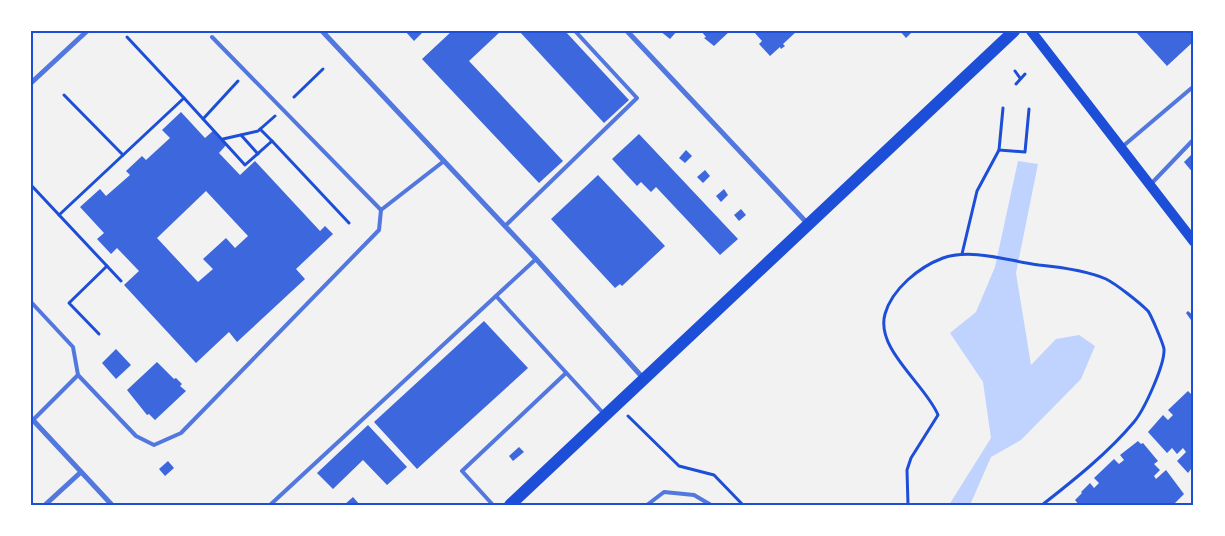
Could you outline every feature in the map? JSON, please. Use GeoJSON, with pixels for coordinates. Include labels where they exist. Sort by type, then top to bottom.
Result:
{"type":"FeatureCollection","features":[{"type":"Feature","properties":{"kind":"main road"},"geometry":{"type":"LineString","coordinates":[[510,505],[810,225],[1014,31]]}},
{"type":"Feature","properties":{"kind":"main road"},"geometry":{"type":"LineString","coordinates":[[1031,31],[1194,242]]}},
{"type":"Feature","properties":{"kind":"street"},"geometry":{"type":"LineString","coordinates":[[31,83],[87,31]]}},
{"type":"Feature","properties":{"kind":"street"},"geometry":{"type":"LineString","coordinates":[[322,31],[536,259],[644,379]]}},
{"type":"Feature","properties":{"kind":"street"},"geometry":{"type":"LineString","coordinates":[[627,31],[810,225]]}},
{"type":"Feature","properties":{"kind":"street"},"geometry":{"type":"LineString","coordinates":[[32,419],[112,505]]}},
{"type":"Feature","properties":{"kind":"street"},"geometry":{"type":"LineString","coordinates":[[45,505],[81,472]]}},
{"type":"Feature","properties":{"kind":"lane"},"geometry":{"type":"LineString","coordinates":[[505,226],[637,98],[575,31]]}},
{"type":"Feature","properties":{"kind":"lane"},"geometry":{"type":"LineString","coordinates":[[212,37],[381,210]]}},
{"type":"Feature","properties":{"kind":"lane"},"geometry":{"type":"LineString","coordinates":[[1122,147],[1194,86]]}},
{"type":"Feature","properties":{"kind":"lane"},"geometry":{"type":"LineString","coordinates":[[1150,185],[1194,139]]}},
{"type":"Feature","properties":{"kind":"lane"},"geometry":{"type":"LineString","coordinates":[[31,302],[73,347],[78,376],[136,436],[154,445],[182,433],[379,230],[381,210],[444,161]]}},
{"type":"Feature","properties":{"kind":"lane"},"geometry":{"type":"LineString","coordinates":[[270,505],[536,259]]}},
{"type":"Feature","properties":{"kind":"lane"},"geometry":{"type":"LineString","coordinates":[[496,296],[605,416]]}},
{"type":"Feature","properties":{"kind":"lane"},"geometry":{"type":"LineString","coordinates":[[494,505],[462,471],[566,373]]}},
{"type":"Feature","properties":{"kind":"lane"},"geometry":{"type":"LineString","coordinates":[[32,419],[78,376]]}},
{"type":"Feature","properties":{"kind":"lane"},"geometry":{"type":"LineString","coordinates":[[647,505],[664,492],[694,495],[711,505]]}},
{"type":"Feature","properties":{"kind":"path"},"geometry":{"type":"LineString","coordinates":[[127,37],[246,165],[272,141]]}},
{"type":"Feature","properties":{"kind":"path"},"geometry":{"type":"LineString","coordinates":[[294,97],[323,69]]}},
{"type":"Feature","properties":{"kind":"path"},"geometry":{"type":"LineString","coordinates":[[203,119],[247,72]]}},
{"type":"Feature","properties":{"kind":"path"},"geometry":{"type":"LineString","coordinates":[[1015,72],[1020,78]]}},
{"type":"Feature","properties":{"kind":"path"},"geometry":{"type":"LineString","coordinates":[[1016,84],[1025,74]]}},
{"type":"Feature","properties":{"kind":"path"},"geometry":{"type":"LineString","coordinates":[[64,95],[122,155]]}},
{"type":"Feature","properties":{"kind":"path"},"geometry":{"type":"LineString","coordinates":[[59,215],[184,98]]}},
{"type":"Feature","properties":{"kind":"path"},"geometry":{"type":"LineString","coordinates":[[962,254],[977,192],[999,150],[1003,108]]}},
{"type":"Feature","properties":{"kind":"path"},"geometry":{"type":"LineString","coordinates":[[999,150],[1025,152],[1029,109]]}},
{"type":"Feature","properties":{"kind":"path"},"geometry":{"type":"LineString","coordinates":[[222,140],[260,129],[275,116]]}},
{"type":"Feature","properties":{"kind":"path"},"geometry":{"type":"LineString","coordinates":[[260,129],[349,223]]}},
{"type":"Feature","properties":{"kind":"path"},"geometry":{"type":"LineString","coordinates":[[241,135],[258,154]]}},
{"type":"Feature","properties":{"kind":"path"},"geometry":{"type":"LineString","coordinates":[[31,185],[121,281]]}},
{"type":"Feature","properties":{"kind":"path"},"geometry":{"type":"LineString","coordinates":[[908,505],[907,470],[910,458],[938,415],[934,405],[887,340],[884,315],[900,289],[914,273],[943,258],[962,254],[1061,267],[1106,279],[1149,312],[1164,349],[1156,382],[1135,421],[1095,462],[1042,505]]}},
{"type":"Feature","properties":{"kind":"path"},"geometry":{"type":"LineString","coordinates":[[99,334],[69,303],[107,266]]}},
{"type":"Feature","properties":{"kind":"path"},"geometry":{"type":"LineString","coordinates":[[617,405],[679,466],[714,475],[743,505]]}},
{"type":"Feature","properties":{"kind":"water"},"geometry":{"type":"Polygon","coordinates":[[[1018,161],[1038,164],[1016,273],[1031,365],[1056,339],[1079,335],[1095,346],[1081,379],[1021,440],[991,457],[970,505],[949,505],[991,438],[983,382],[950,333],[976,312],[995,267],[1018,161]]]}},
{"type":"Feature","properties":{"kind":"building"},"geometry":{"type":"Polygon","coordinates":[[[405,31],[424,31],[414,41],[405,31]]]}},
{"type":"Feature","properties":{"kind":"building"},"geometry":{"type":"Polygon","coordinates":[[[452,31],[501,31],[469,61],[563,161],[539,183],[422,59],[452,31]]]}},
{"type":"Feature","properties":{"kind":"building"},"geometry":{"type":"Polygon","coordinates":[[[519,31],[565,31],[629,100],[604,123],[519,31]]]}},
{"type":"Feature","properties":{"kind":"building"},"geometry":{"type":"Polygon","coordinates":[[[660,31],[677,31],[670,39],[660,31]]]}},
{"type":"Feature","properties":{"kind":"building"},"geometry":{"type":"Polygon","coordinates":[[[701,31],[730,31],[714,46],[704,38],[706,37],[701,31]]]}},
{"type":"Feature","properties":{"kind":"building"},"geometry":{"type":"Polygon","coordinates":[[[753,31],[797,31],[783,44],[785,46],[781,49],[780,47],[770,56],[759,44],[762,41],[753,31]]]}},
{"type":"Feature","properties":{"kind":"building"},"geometry":{"type":"Polygon","coordinates":[[[900,31],[913,31],[906,38],[900,31]]]}},
{"type":"Feature","properties":{"kind":"building"},"geometry":{"type":"Polygon","coordinates":[[[1135,31],[1194,31],[1194,41],[1167,66],[1135,31]]]}},
{"type":"Feature","properties":{"kind":"building"},"geometry":{"type":"Polygon","coordinates":[[[181,112],[205,138],[214,130],[227,144],[219,153],[240,175],[255,161],[320,231],[325,226],[333,234],[296,269],[305,279],[237,342],[229,332],[196,363],[124,285],[139,271],[117,248],[111,254],[97,239],[104,233],[80,207],[100,189],[106,196],[130,175],[126,171],[142,156],[146,160],[170,138],[162,130],[181,112]],[[206,191],[157,238],[198,282],[213,269],[203,259],[226,238],[235,248],[248,236],[206,191]]]}},
{"type":"Feature","properties":{"kind":"building"},"geometry":{"type":"Polygon","coordinates":[[[639,134],[738,239],[720,255],[656,187],[651,192],[641,182],[637,186],[612,159],[639,134]]]}},
{"type":"Feature","properties":{"kind":"building"},"geometry":{"type":"Polygon","coordinates":[[[686,150],[692,156],[685,163],[679,158],[686,150]]]}},
{"type":"Feature","properties":{"kind":"building"},"geometry":{"type":"Polygon","coordinates":[[[1194,152],[1194,174],[1184,162],[1194,152]]]}},
{"type":"Feature","properties":{"kind":"building"},"geometry":{"type":"Polygon","coordinates":[[[705,170],[710,176],[703,183],[697,177],[705,170]]]}},
{"type":"Feature","properties":{"kind":"building"},"geometry":{"type":"Polygon","coordinates":[[[598,175],[665,246],[622,286],[620,284],[615,288],[551,219],[598,175]]]}},
{"type":"Feature","properties":{"kind":"building"},"geometry":{"type":"Polygon","coordinates":[[[724,189],[728,195],[721,202],[716,196],[724,189]]]}},
{"type":"Feature","properties":{"kind":"building"},"geometry":{"type":"Polygon","coordinates":[[[741,209],[746,215],[739,221],[734,215],[741,209]]]}},
{"type":"Feature","properties":{"kind":"building"},"geometry":{"type":"Polygon","coordinates":[[[1188,311],[1194,316],[1191,320],[1186,313],[1188,311]]]}},
{"type":"Feature","properties":{"kind":"building"},"geometry":{"type":"Polygon","coordinates":[[[484,321],[528,368],[417,469],[374,422],[484,321]]]}},
{"type":"Feature","properties":{"kind":"building"},"geometry":{"type":"Polygon","coordinates":[[[116,349],[131,365],[116,379],[102,363],[116,349]]]}},
{"type":"Feature","properties":{"kind":"building"},"geometry":{"type":"Polygon","coordinates":[[[157,362],[174,379],[176,378],[182,384],[180,386],[186,391],[155,420],[149,414],[147,415],[127,390],[157,362]]]}},
{"type":"Feature","properties":{"kind":"building"},"geometry":{"type":"Polygon","coordinates":[[[1188,391],[1194,397],[1194,472],[1191,469],[1188,473],[1177,461],[1186,452],[1183,448],[1177,454],[1172,448],[1167,453],[1148,432],[1163,415],[1168,420],[1173,415],[1168,410],[1188,391]]]}},
{"type":"Feature","properties":{"kind":"building"},"geometry":{"type":"Polygon","coordinates":[[[368,425],[407,467],[387,485],[363,460],[333,489],[317,473],[368,425]]]}},
{"type":"Feature","properties":{"kind":"building"},"geometry":{"type":"Polygon","coordinates":[[[1138,441],[1141,444],[1143,443],[1158,461],[1154,464],[1160,470],[1154,476],[1156,479],[1166,470],[1184,494],[1173,505],[1079,505],[1075,500],[1081,492],[1090,483],[1094,488],[1099,483],[1094,478],[1114,459],[1119,464],[1124,460],[1120,455],[1138,441]]]}},
{"type":"Feature","properties":{"kind":"building"},"geometry":{"type":"Polygon","coordinates":[[[519,447],[524,452],[513,461],[509,456],[519,447]]]}},
{"type":"Feature","properties":{"kind":"building"},"geometry":{"type":"Polygon","coordinates":[[[168,461],[174,468],[165,476],[159,469],[168,461]]]}},
{"type":"Feature","properties":{"kind":"building"},"geometry":{"type":"Polygon","coordinates":[[[353,497],[360,505],[344,505],[353,497]]]}}]}
